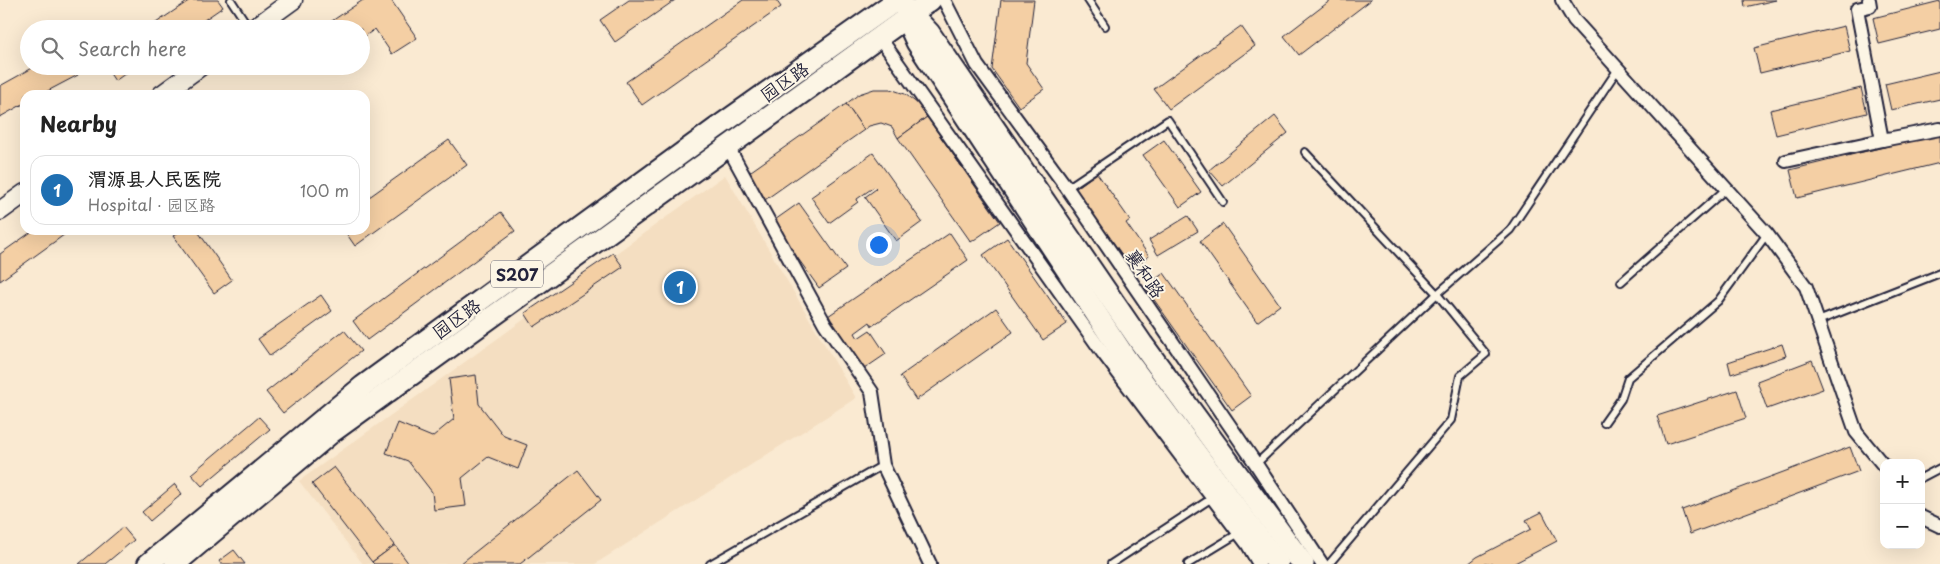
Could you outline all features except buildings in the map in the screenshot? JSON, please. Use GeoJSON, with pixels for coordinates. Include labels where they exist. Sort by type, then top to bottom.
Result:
{"type":"FeatureCollection","features":[{"type":"Feature","properties":{"kind":"highway"},"geometry":{"type":"LineString","coordinates":[[900,5],[917,42],[1126,360],[1278,564]]}},
{"type":"Feature","properties":{"kind":"highway"},"geometry":{"type":"LineString","coordinates":[[900,5],[928,33],[1142,344],[1303,564]]}},
{"type":"Feature","properties":{"kind":"main road"},"geometry":{"type":"LineString","coordinates":[[264,20],[293,0]]}},
{"type":"Feature","properties":{"kind":"main road","name":"S207"},"geometry":{"type":"LineString","coordinates":[[900,5],[931,0]]}},
{"type":"Feature","properties":{"kind":"main road","name":"园区路"},"geometry":{"type":"LineString","coordinates":[[175,564],[331,433],[880,38],[900,5]]}},
{"type":"Feature","properties":{"kind":"main road","name":"园区路"},"geometry":{"type":"LineString","coordinates":[[148,564],[363,386],[715,130],[900,5]]}},
{"type":"Feature","properties":{"kind":"main road"},"geometry":{"type":"LineString","coordinates":[[168,90],[189,75]]}},
{"type":"Feature","properties":{"kind":"main road"},"geometry":{"type":"LineString","coordinates":[[0,211],[20,197]]}},
{"type":"Feature","properties":{"kind":"street","name":"襄和路"},"geometry":{"type":"LineString","coordinates":[[944,0],[977,65],[1067,188],[1256,464],[1322,564]]}},
{"type":"Feature","properties":{"kind":"street"},"geometry":{"type":"LineString","coordinates":[[1562,0],[1574,20],[1767,234],[1806,288],[1856,432],[1880,461]]}},
{"type":"Feature","properties":{"kind":"street"},"geometry":{"type":"LineString","coordinates":[[1869,0],[1870,6],[1857,9],[1882,140]]}},
{"type":"Feature","properties":{"kind":"street"},"geometry":{"type":"LineString","coordinates":[[880,38],[1103,353],[1239,533],[1259,564]]}},
{"type":"Feature","properties":{"kind":"street"},"geometry":{"type":"LineString","coordinates":[[1786,161],[1940,129]]}},
{"type":"Feature","properties":{"kind":"street"},"geometry":{"type":"LineString","coordinates":[[728,147],[825,324],[872,392],[883,465],[930,564]]}},
{"type":"Feature","properties":{"kind":"street"},"geometry":{"type":"LineString","coordinates":[[1925,519],[1940,526]]}},
{"type":"Feature","properties":{"kind":"lane"},"geometry":{"type":"LineString","coordinates":[[231,0],[245,20]]}},
{"type":"Feature","properties":{"kind":"lane"},"geometry":{"type":"LineString","coordinates":[[1088,0],[1105,26]]}},
{"type":"Feature","properties":{"kind":"lane"},"geometry":{"type":"LineString","coordinates":[[1256,464],[1437,294],[1510,230],[1618,69]]}},
{"type":"Feature","properties":{"kind":"lane"},"geometry":{"type":"LineString","coordinates":[[1067,188],[1168,120],[1223,202]]}},
{"type":"Feature","properties":{"kind":"lane"},"geometry":{"type":"LineString","coordinates":[[1306,152],[1437,294],[1486,354],[1460,376],[1451,420],[1329,564]]}},
{"type":"Feature","properties":{"kind":"lane"},"geometry":{"type":"LineString","coordinates":[[1621,282],[1726,188]]}},
{"type":"Feature","properties":{"kind":"lane"},"geometry":{"type":"LineString","coordinates":[[1604,422],[1621,399],[1628,378],[1718,301],[1767,234]]}},
{"type":"Feature","properties":{"kind":"lane"},"geometry":{"type":"LineString","coordinates":[[1818,321],[1940,273]]}},
{"type":"Feature","properties":{"kind":"lane"},"geometry":{"type":"LineString","coordinates":[[710,564],[883,465]]}},
{"type":"Feature","properties":{"kind":"lane"},"geometry":{"type":"LineString","coordinates":[[1925,476],[1940,468]]}},
{"type":"Feature","properties":{"kind":"lane"},"geometry":{"type":"LineString","coordinates":[[1111,564],[1212,498]]}},
{"type":"Feature","properties":{"kind":"lane"},"geometry":{"type":"LineString","coordinates":[[1188,564],[1239,533]]}},
{"type":"Feature","properties":{"kind":"shaded area"},"geometry":{"type":"Polygon","coordinates":[[[725,175],[856,398],[595,564],[363,564],[299,481],[725,175]]]}},
{"type":"Feature","properties":{"kind":"place","name":"渭源县人民医院"},"geometry":{"type":"Point","coordinates":[680,287]}}]}
